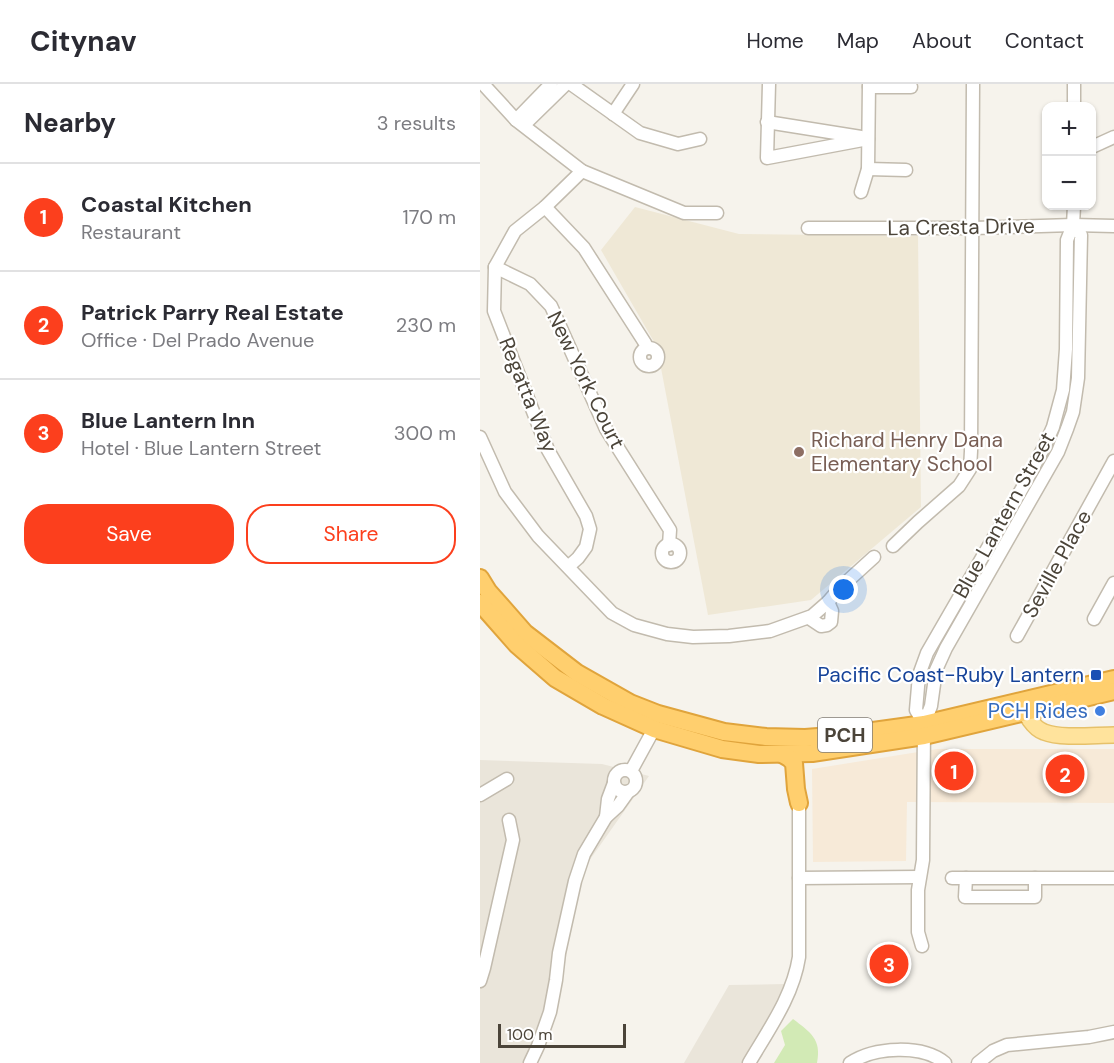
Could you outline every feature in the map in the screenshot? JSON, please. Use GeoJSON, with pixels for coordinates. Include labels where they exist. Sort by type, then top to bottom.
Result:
{"type":"FeatureCollection","features":[{"type":"Feature","properties":{"kind":"highway","name":"PCH"},"geometry":{"type":"LineString","coordinates":[[480,578],[488,591],[525,633],[577,673],[630,703],[658,714],[724,732],[766,737],[805,738],[924,730]]}},
{"type":"Feature","properties":{"kind":"highway","name":"PCH"},"geometry":{"type":"LineString","coordinates":[[480,603],[517,645],[555,678],[603,706],[654,729],[722,749],[759,754],[833,750],[1023,706],[1114,679]]}},
{"type":"Feature","properties":{"kind":"highway"},"geometry":{"type":"LineString","coordinates":[[525,633],[549,657],[574,676],[633,712],[654,729],[682,728],[705,734],[754,741],[805,738]]}},
{"type":"Feature","properties":{"kind":"highway","name":"PCH"},"geometry":{"type":"LineString","coordinates":[[1023,706],[1114,691]]}},
{"type":"Feature","properties":{"kind":"highway"},"geometry":{"type":"LineString","coordinates":[[782,754],[794,763],[799,803]]}},
{"type":"Feature","properties":{"kind":"main road"},"geometry":{"type":"LineString","coordinates":[[1023,706],[1032,723],[1042,732],[1059,735],[1114,735]]}},
{"type":"Feature","properties":{"kind":"street"},"geometry":{"type":"LineString","coordinates":[[483,84],[520,123],[582,171],[684,213],[717,213]]}},
{"type":"Feature","properties":{"kind":"street"},"geometry":{"type":"LineString","coordinates":[[520,123],[551,84]]}},
{"type":"Feature","properties":{"kind":"street"},"geometry":{"type":"LineString","coordinates":[[520,123],[566,84]]}},
{"type":"Feature","properties":{"kind":"street"},"geometry":{"type":"LineString","coordinates":[[570,84],[640,133],[678,144],[700,139]]}},
{"type":"Feature","properties":{"kind":"street"},"geometry":{"type":"LineString","coordinates":[[613,114],[633,84]]}},
{"type":"Feature","properties":{"kind":"street"},"geometry":{"type":"LineString","coordinates":[[769,84],[767,158],[868,139]]}},
{"type":"Feature","properties":{"kind":"street"},"geometry":{"type":"LineString","coordinates":[[893,546],[959,486],[970,469],[973,84]]}},
{"type":"Feature","properties":{"kind":"street"},"geometry":{"type":"LineString","coordinates":[[1074,84],[1074,102]]}},
{"type":"Feature","properties":{"kind":"street"},"geometry":{"type":"LineString","coordinates":[[861,192],[868,169],[869,85],[911,87]]}},
{"type":"Feature","properties":{"kind":"street"},"geometry":{"type":"LineString","coordinates":[[767,122],[868,139]]}},
{"type":"Feature","properties":{"kind":"street"},"geometry":{"type":"LineString","coordinates":[[1096,145],[1114,137]]}},
{"type":"Feature","properties":{"kind":"street"},"geometry":{"type":"LineString","coordinates":[[868,169],[906,170]]}},
{"type":"Feature","properties":{"kind":"street","name":"Regatta Way"},"geometry":{"type":"LineString","coordinates":[[569,566],[586,547],[590,529],[586,516],[548,450],[494,311],[495,267],[515,231],[545,207],[582,171]]}},
{"type":"Feature","properties":{"kind":"street"},"geometry":{"type":"LineString","coordinates":[[545,207],[584,248],[647,348]]}},
{"type":"Feature","properties":{"kind":"street","name":"Blue Lantern Street"},"geometry":{"type":"LineString","coordinates":[[922,946],[918,932],[918,890],[923,860],[924,730],[931,706],[936,670],[946,648],[1058,452],[1073,412],[1078,378],[1081,235],[1074,225],[1074,210]]}},
{"type":"Feature","properties":{"kind":"street","name":"La Cresta Drive"},"geometry":{"type":"LineString","coordinates":[[808,228],[1114,226]]}},
{"type":"Feature","properties":{"kind":"street","name":"New York Court"},"geometry":{"type":"LineString","coordinates":[[495,267],[530,284],[551,306],[606,429],[670,530],[669,545]]}},
{"type":"Feature","properties":{"kind":"street"},"geometry":{"type":"LineString","coordinates":[[480,437],[505,492],[538,536],[612,613],[634,625],[667,634],[693,637],[770,631],[809,618],[874,557]]}},
{"type":"Feature","properties":{"kind":"street","name":"Seville Place"},"geometry":{"type":"LineString","coordinates":[[1017,636],[1114,461]]}},
{"type":"Feature","properties":{"kind":"street"},"geometry":{"type":"LineString","coordinates":[[1094,619],[1114,583]]}},
{"type":"Feature","properties":{"kind":"street"},"geometry":{"type":"LineString","coordinates":[[631,771],[654,729]]}},
{"type":"Feature","properties":{"kind":"street"},"geometry":{"type":"LineString","coordinates":[[530,1063],[550,1012],[559,952],[575,881],[584,855],[606,817],[635,787],[635,774],[631,771],[626,769],[618,771],[615,775],[608,799],[606,817]]}},
{"type":"Feature","properties":{"kind":"street"},"geometry":{"type":"LineString","coordinates":[[480,795],[507,779]]}},
{"type":"Feature","properties":{"kind":"street"},"geometry":{"type":"LineString","coordinates":[[614,783],[620,791],[628,792]]}},
{"type":"Feature","properties":{"kind":"street"},"geometry":{"type":"LineString","coordinates":[[749,1063],[793,983],[799,957],[799,803]]}},
{"type":"Feature","properties":{"kind":"street"},"geometry":{"type":"LineString","coordinates":[[480,981],[513,840],[509,820]]}},
{"type":"Feature","properties":{"kind":"street"},"geometry":{"type":"LineString","coordinates":[[799,878],[920,877]]}},
{"type":"Feature","properties":{"kind":"street"},"geometry":{"type":"LineString","coordinates":[[952,878],[1114,878]]}},
{"type":"Feature","properties":{"kind":"street"},"geometry":{"type":"LineString","coordinates":[[966,878],[965,897],[1035,897],[1035,878]]}},
{"type":"Feature","properties":{"kind":"street"},"geometry":{"type":"LineString","coordinates":[[978,1063],[993,1051],[1007,1046],[1114,1032]]}},
{"type":"Feature","properties":{"kind":"street"},"geometry":{"type":"LineString","coordinates":[[850,1063],[868,1054],[895,1050],[925,1052],[945,1063]]}},
{"type":"Feature","properties":{"kind":"shaded area","name":"Richard Henry Dana Elementary School"},"geometry":{"type":"Polygon","coordinates":[[[635,207],[739,234],[918,236],[921,507],[811,600],[708,615],[657,347],[601,250],[635,207]]]}},
{"type":"Feature","properties":{"kind":"shaded area"},"geometry":{"type":"Polygon","coordinates":[[[937,749],[1114,749],[1114,803],[907,802],[906,861],[813,862],[812,769],[937,749]]]}},
{"type":"Feature","properties":{"kind":"shaded area"},"geometry":{"type":"Polygon","coordinates":[[[480,760],[602,764],[649,776],[589,861],[582,879],[557,1012],[538,1063],[480,1063],[480,760]]]}},
{"type":"Feature","properties":{"kind":"shaded area"},"geometry":{"type":"Polygon","coordinates":[[[793,983],[749,1063],[684,1063],[729,985],[793,983]]]}},
{"type":"Feature","properties":{"kind":"green space"},"geometry":{"type":"Polygon","coordinates":[[[793,1019],[809,1032],[816,1042],[817,1063],[774,1063],[785,1045],[781,1031],[793,1019]]]}},
{"type":"Feature","properties":{"kind":"place","name":"Richard Henry Dana Elementary School"},"geometry":{"type":"Point","coordinates":[799,452]}},
{"type":"Feature","properties":{"kind":"place","name":"Pacific Coast-Ruby Lantern"},"geometry":{"type":"Point","coordinates":[1096,675]}},
{"type":"Feature","properties":{"kind":"place","name":"PCH Rides"},"geometry":{"type":"Point","coordinates":[1100,711]}},
{"type":"Feature","properties":{"kind":"place","name":"Coastal Kitchen"},"geometry":{"type":"Point","coordinates":[954,771]}},
{"type":"Feature","properties":{"kind":"place","name":"Patrick Parry Real Estate"},"geometry":{"type":"Point","coordinates":[1065,774]}},
{"type":"Feature","properties":{"kind":"place","name":"Blue Lantern Inn"},"geometry":{"type":"Point","coordinates":[889,964]}}]}
